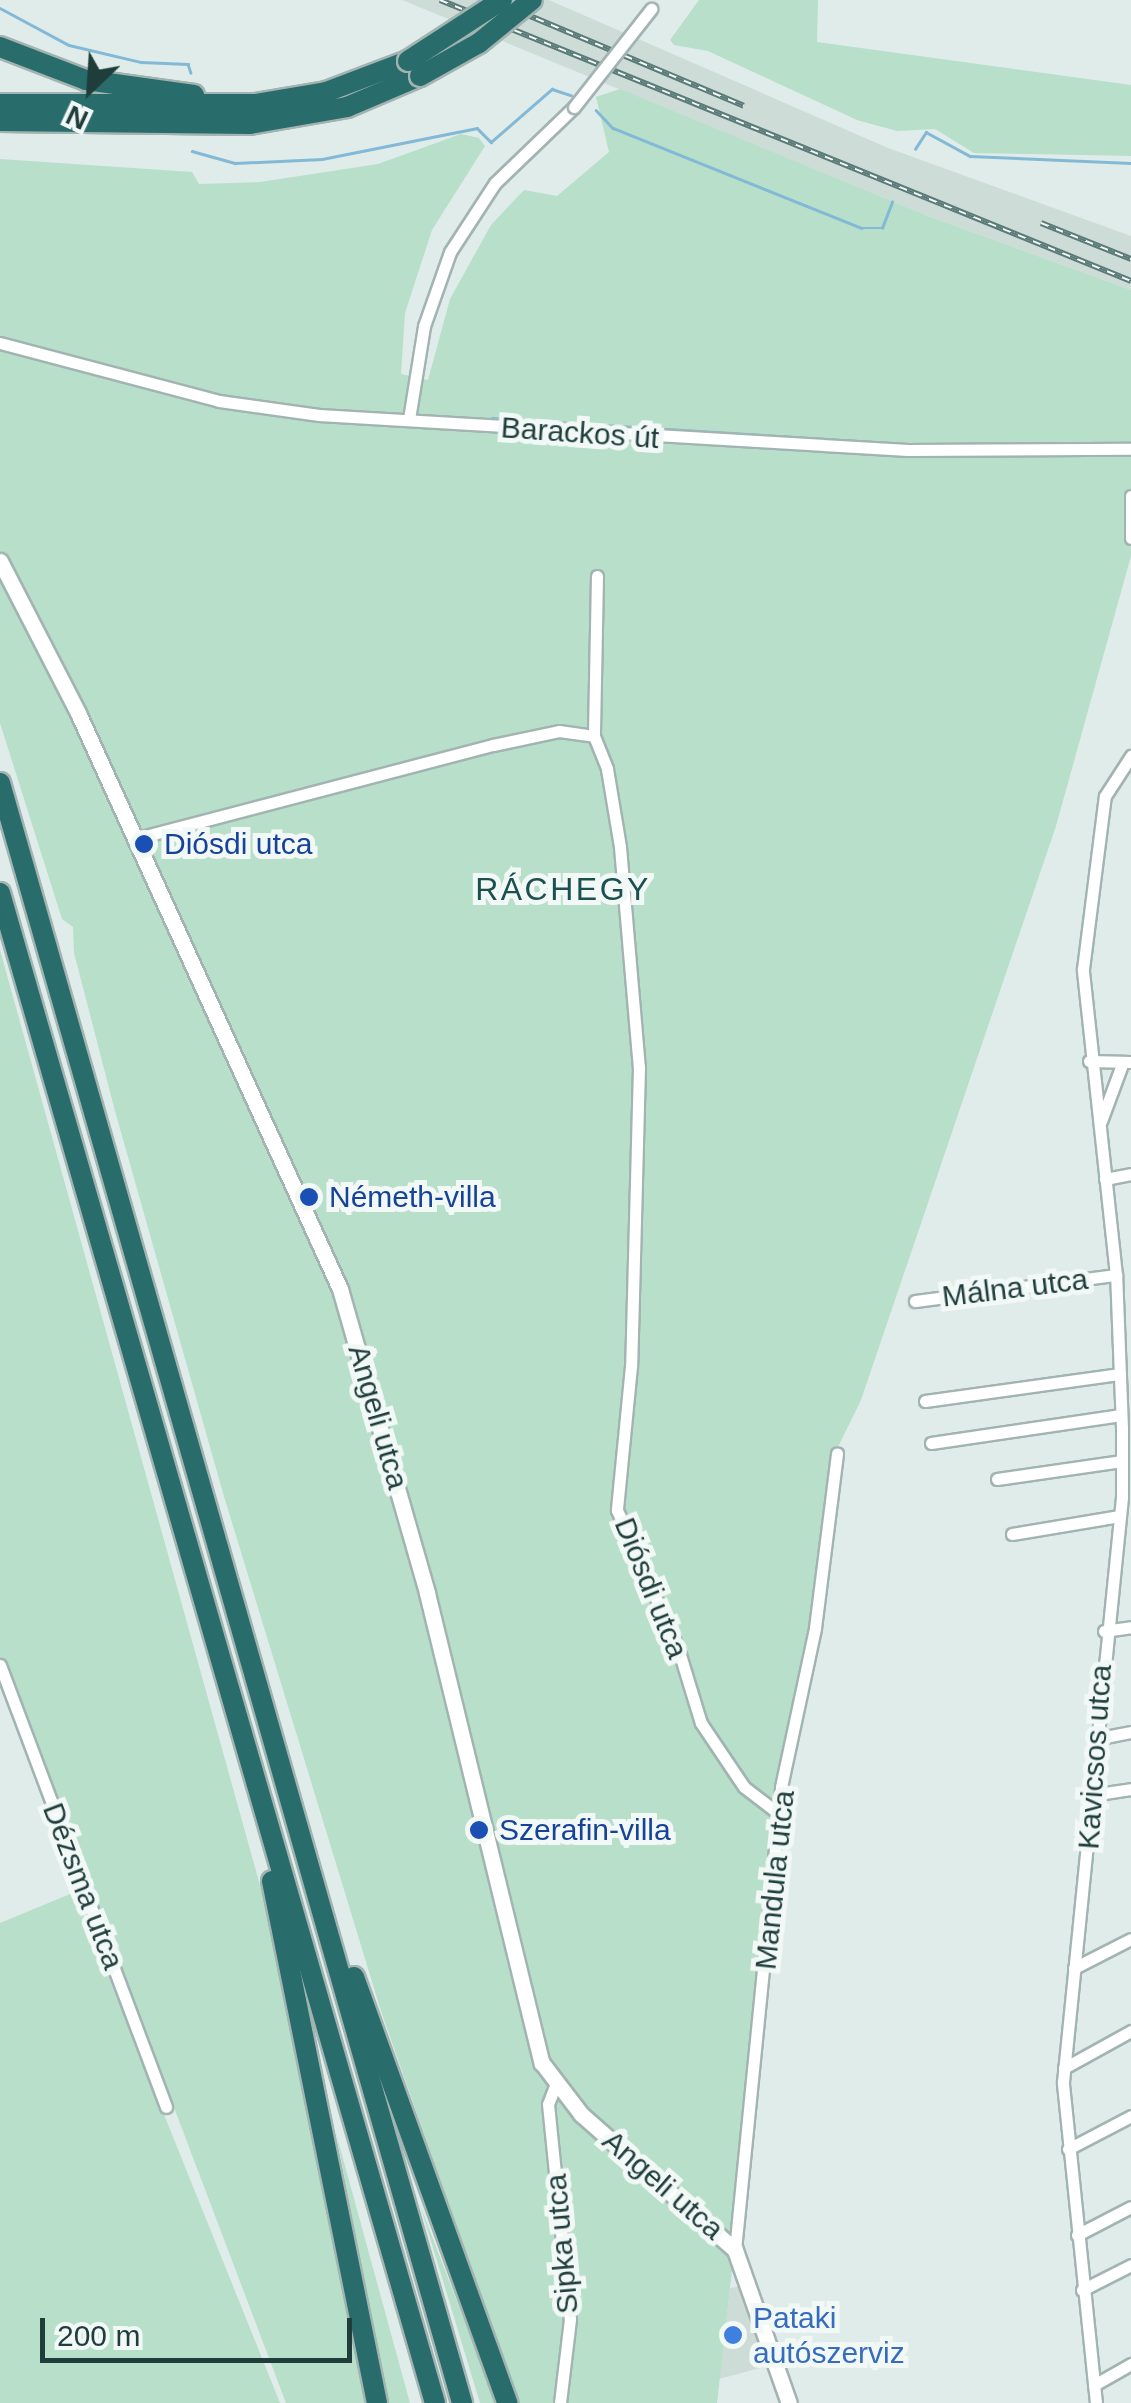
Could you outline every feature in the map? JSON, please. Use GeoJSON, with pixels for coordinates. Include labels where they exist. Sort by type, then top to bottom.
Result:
{"type":"FeatureCollection","features":[{"type":"Feature","properties":{"kind":"highway"},"geometry":{"type":"LineString","coordinates":[[0,104],[86,108],[228,106],[326,92],[414,69],[502,0]]}},
{"type":"Feature","properties":{"kind":"highway"},"geometry":{"type":"LineString","coordinates":[[0,125],[250,124],[347,107],[414,69],[479,42],[532,0]]}},
{"type":"Feature","properties":{"kind":"highway"},"geometry":{"type":"LineString","coordinates":[[0,47],[86,80],[169,95],[326,92]]}},
{"type":"Feature","properties":{"kind":"highway"},"geometry":{"type":"LineString","coordinates":[[0,783],[462,2403]]}},
{"type":"Feature","properties":{"kind":"highway"},"geometry":{"type":"LineString","coordinates":[[0,893],[435,2403]]}},
{"type":"Feature","properties":{"kind":"highway"},"geometry":{"type":"LineString","coordinates":[[268,1834],[276,1925],[311,2051],[377,2403]]}},
{"type":"Feature","properties":{"kind":"highway"},"geometry":{"type":"LineString","coordinates":[[324,1920],[345,1949],[507,2403]]}},
{"type":"Feature","properties":{"kind":"street"},"geometry":{"type":"LineString","coordinates":[[409,419],[427,314],[450,252],[495,183],[574,107],[654,4]]}},
{"type":"Feature","properties":{"kind":"street","name":"Barackos út"},"geometry":{"type":"LineString","coordinates":[[0,341],[219,401],[409,419],[908,450],[1131,449]]}},
{"type":"Feature","properties":{"kind":"street"},"geometry":{"type":"LineString","coordinates":[[1131,496],[1131,538]]}},
{"type":"Feature","properties":{"kind":"street","name":"Angeli utca"},"geometry":{"type":"LineString","coordinates":[[0,561],[134,839],[340,1288],[428,1594],[535,2045],[555,2086],[735,2250]]}},
{"type":"Feature","properties":{"kind":"street","name":"Diósdi utca"},"geometry":{"type":"LineString","coordinates":[[597,576],[594,736],[607,769],[620,847],[640,1068],[631,1366],[618,1510],[678,1648],[700,1723],[744,1787],[778,1813]]}},
{"type":"Feature","properties":{"kind":"street"},"geometry":{"type":"LineString","coordinates":[[134,839],[494,745],[559,731],[594,736]]}},
{"type":"Feature","properties":{"kind":"street","name":"Kavicsos utca"},"geometry":{"type":"LineString","coordinates":[[1096,2403],[1068,2149],[1064,2068],[1104,1631],[1120,1516],[1125,1424],[1116,1275],[1090,1061],[1086,909],[1105,796],[1131,756]]}},
{"type":"Feature","properties":{"kind":"street"},"geometry":{"type":"LineString","coordinates":[[1090,1061],[1127,1062]]}},
{"type":"Feature","properties":{"kind":"street","name":"Kavicsos utca"},"geometry":{"type":"LineString","coordinates":[[1099,1125],[1127,1062]]}},
{"type":"Feature","properties":{"kind":"street"},"geometry":{"type":"LineString","coordinates":[[1094,1091],[1112,1091]]}},
{"type":"Feature","properties":{"kind":"street"},"geometry":{"type":"LineString","coordinates":[[1105,1178],[1131,1174]]}},
{"type":"Feature","properties":{"kind":"street","name":"Málna utca"},"geometry":{"type":"LineString","coordinates":[[915,1301],[1116,1275]]}},
{"type":"Feature","properties":{"kind":"street"},"geometry":{"type":"LineString","coordinates":[[925,1401],[1120,1374]]}},
{"type":"Feature","properties":{"kind":"street"},"geometry":{"type":"LineString","coordinates":[[931,1444],[1125,1424]]}},
{"type":"Feature","properties":{"kind":"street","name":"Mandula utca"},"geometry":{"type":"LineString","coordinates":[[735,2250],[778,1813],[816,1628],[820,1546],[837,1453]]}},
{"type":"Feature","properties":{"kind":"street"},"geometry":{"type":"LineString","coordinates":[[997,1479],[1122,1461]]}},
{"type":"Feature","properties":{"kind":"street"},"geometry":{"type":"LineString","coordinates":[[1012,1534],[1120,1516]]}},
{"type":"Feature","properties":{"kind":"street"},"geometry":{"type":"LineString","coordinates":[[1104,1631],[1131,1627]]}},
{"type":"Feature","properties":{"kind":"street","name":"Dézsma utca"},"geometry":{"type":"LineString","coordinates":[[0,1665],[166,2107]]}},
{"type":"Feature","properties":{"kind":"street"},"geometry":{"type":"LineString","coordinates":[[1095,1739],[1131,1732]]}},
{"type":"Feature","properties":{"kind":"street"},"geometry":{"type":"LineString","coordinates":[[1092,1795],[1131,1789]]}},
{"type":"Feature","properties":{"kind":"street"},"geometry":{"type":"LineString","coordinates":[[1074,1968],[1131,1939]]}},
{"type":"Feature","properties":{"kind":"street"},"geometry":{"type":"LineString","coordinates":[[1064,2068],[1131,2030]]}},
{"type":"Feature","properties":{"kind":"street","name":"Sipka utca"},"geometry":{"type":"LineString","coordinates":[[555,2086],[548,2104],[570,2319],[560,2403]]}},
{"type":"Feature","properties":{"kind":"street"},"geometry":{"type":"LineString","coordinates":[[1068,2149],[1131,2116]]}},
{"type":"Feature","properties":{"kind":"street"},"geometry":{"type":"LineString","coordinates":[[1078,2235],[1131,2207]]}},
{"type":"Feature","properties":{"kind":"street"},"geometry":{"type":"LineString","coordinates":[[735,2250],[789,2403]]}},
{"type":"Feature","properties":{"kind":"street"},"geometry":{"type":"LineString","coordinates":[[1082,2290],[1131,2265]]}},
{"type":"Feature","properties":{"kind":"street"},"geometry":{"type":"LineString","coordinates":[[1094,2385],[1131,2364]]}},
{"type":"Feature","properties":{"kind":"shaded area"},"geometry":{"type":"Polygon","coordinates":[[[402,0],[549,0],[888,148],[1131,236],[1131,290],[928,216],[402,0]]]}},
{"type":"Feature","properties":{"kind":"shaded area"},"geometry":{"type":"Polygon","coordinates":[[[742,2286],[768,2366],[719,2379],[730,2288],[742,2286]]]}},
{"type":"Feature","properties":{"kind":"green space"},"geometry":{"type":"Polygon","coordinates":[[[699,0],[818,0],[817,42],[1131,85],[1131,156],[974,153],[935,129],[897,131],[857,120],[708,51],[674,45],[670,40],[699,0]]]}},
{"type":"Feature","properties":{"kind":"green space"},"geometry":{"type":"Polygon","coordinates":[[[620,89],[928,216],[1131,290],[1131,556],[1056,826],[861,1400],[836,1451],[788,1774],[717,2403],[518,2403],[381,2011],[223,1493],[115,1111],[74,953],[73,927],[62,919],[0,723],[0,159],[192,172],[199,184],[260,182],[378,164],[461,134],[479,138],[485,146],[432,230],[405,313],[401,374],[428,380],[450,299],[491,225],[524,190],[557,196],[609,152],[596,97],[620,89]]]}},
{"type":"Feature","properties":{"kind":"green space"},"geometry":{"type":"Polygon","coordinates":[[[0,950],[266,1907],[367,2403],[286,2403],[120,1965],[119,1945],[96,1910],[91,1886],[75,1893],[280,2403],[0,2403],[0,1923],[75,1892],[0,1680],[0,950]]]}},
{"type":"Feature","properties":{"kind":"green space"},"geometry":{"type":"Polygon","coordinates":[[[336,2133],[410,2403],[387,2403],[336,2133]]]}},
{"type":"Feature","properties":{"kind":"green space"},"geometry":{"type":"Polygon","coordinates":[[[420,2205],[496,2403],[480,2403],[420,2205]]]}},
{"type":"Feature","properties":{"kind":"waterway"},"geometry":{"type":"LineString","coordinates":[[0,8],[69,45],[141,62],[188,64],[191,73]]}},
{"type":"Feature","properties":{"kind":"waterway"},"geometry":{"type":"LineString","coordinates":[[192,151],[235,163],[322,159],[477,128],[491,142],[552,89],[571,95]]}},
{"type":"Feature","properties":{"kind":"waterway"},"geometry":{"type":"LineString","coordinates":[[596,110],[613,128],[862,228],[882,228],[892,202]]}},
{"type":"Feature","properties":{"kind":"waterway"},"geometry":{"type":"LineString","coordinates":[[915,149],[926,132],[970,156],[1131,163]]}},
{"type":"Feature","properties":{"kind":"waterway"},"geometry":{"type":"LineString","coordinates":[[492,418],[857,441]]}},
{"type":"Feature","properties":{"kind":"railway"},"geometry":{"type":"LineString","coordinates":[[440,0],[1131,281]]}},
{"type":"Feature","properties":{"kind":"railway"},"geometry":{"type":"LineString","coordinates":[[492,0],[744,106]]}},
{"type":"Feature","properties":{"kind":"railway"},"geometry":{"type":"LineString","coordinates":[[1041,223],[1131,259]]}},
{"type":"Feature","properties":{"kind":"place","name":"Diósdi utca"},"geometry":{"type":"Point","coordinates":[144,844]}},
{"type":"Feature","properties":{"kind":"place","name":"Németh-villa"},"geometry":{"type":"Point","coordinates":[309,1197]}},
{"type":"Feature","properties":{"kind":"place","name":"Szerafin-villa"},"geometry":{"type":"Point","coordinates":[479,1830]}},
{"type":"Feature","properties":{"kind":"place","name":"Pataki autószerviz"},"geometry":{"type":"Point","coordinates":[733,2335]}},
{"type":"Feature","properties":{"kind":"district","name":"RÁCHEGY"},"geometry":{"type":"Point","coordinates":[563,889]}}]}
